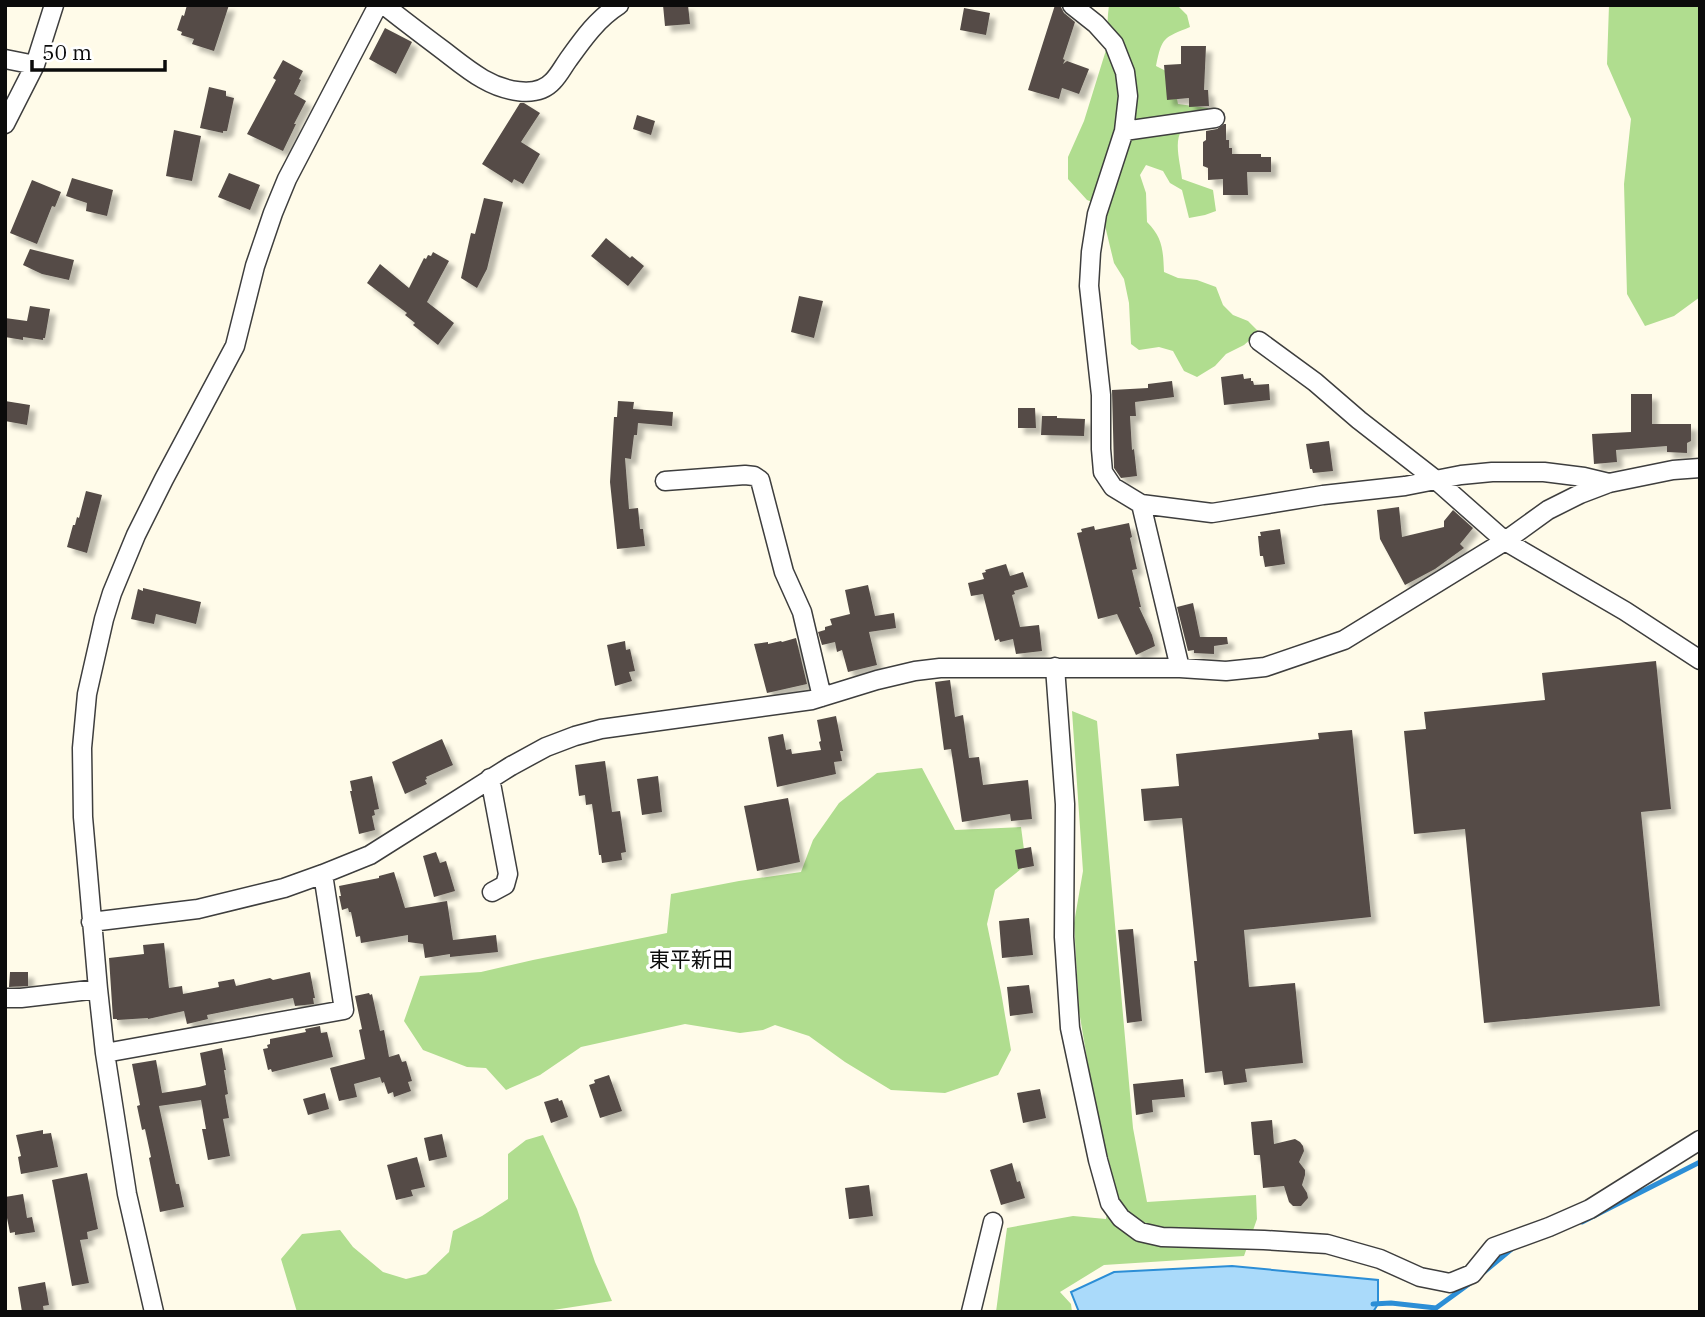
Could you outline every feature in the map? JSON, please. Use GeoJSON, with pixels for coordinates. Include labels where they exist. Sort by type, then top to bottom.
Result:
{"type":"FeatureCollection","features":[{"type":"Feature","properties":{"kind":"street"},"geometry":{"type":"LineString","coordinates":[[5,124],[36,65],[54,5]]}},
{"type":"Feature","properties":{"kind":"street"},"geometry":{"type":"LineString","coordinates":[[154,1312],[127,1194],[97,989],[83,817],[82,748],[87,694],[112,593],[136,535],[235,346],[255,266],[287,179],[378,5]]}},
{"type":"Feature","properties":{"kind":"street"},"geometry":{"type":"LineString","coordinates":[[384,5],[485,80],[510,89],[533,92],[546,88],[554,80],[589,31],[619,5]]}},
{"type":"Feature","properties":{"kind":"street"},"geometry":{"type":"LineString","coordinates":[[1072,5],[1096,24],[1114,44],[1125,72],[1128,96],[1124,131],[1097,214],[1088,286],[1101,395],[1103,472],[1113,487],[1141,504],[1212,513],[1492,472],[1544,472],[1609,483]]}},
{"type":"Feature","properties":{"kind":"street"},"geometry":{"type":"LineString","coordinates":[[5,59],[36,65]]}},
{"type":"Feature","properties":{"kind":"street"},"geometry":{"type":"LineString","coordinates":[[1124,131],[1215,118]]}},
{"type":"Feature","properties":{"kind":"street"},"geometry":{"type":"LineString","coordinates":[[1259,341],[1315,382],[1436,480],[1505,541],[1625,611],[1700,660]]}},
{"type":"Feature","properties":{"kind":"street"},"geometry":{"type":"LineString","coordinates":[[92,922],[198,909],[284,888],[323,874],[370,855],[490,778],[546,747],[588,733],[822,697],[877,680],[940,668],[1180,668],[1226,671],[1265,667],[1344,640],[1505,541],[1548,510],[1580,494],[1609,483],[1673,470],[1700,468]]}},
{"type":"Feature","properties":{"kind":"street"},"geometry":{"type":"LineString","coordinates":[[664,481],[745,475],[760,480],[784,572],[802,612],[822,697]]}},
{"type":"Feature","properties":{"kind":"street"},"geometry":{"type":"LineString","coordinates":[[1141,504],[1180,668]]}},
{"type":"Feature","properties":{"kind":"street"},"geometry":{"type":"LineString","coordinates":[[1055,667],[1064,778],[1064,937],[1070,1028],[1098,1160],[1110,1203],[1121,1218],[1140,1232],[1162,1237],[1327,1244],[1380,1259],[1420,1277],[1450,1283],[1472,1274],[1494,1247],[1590,1209],[1700,1140]]}},
{"type":"Feature","properties":{"kind":"street"},"geometry":{"type":"LineString","coordinates":[[490,778],[508,874],[505,885],[492,892]]}},
{"type":"Feature","properties":{"kind":"street"},"geometry":{"type":"LineString","coordinates":[[105,1054],[344,1010],[323,874]]}},
{"type":"Feature","properties":{"kind":"street"},"geometry":{"type":"LineString","coordinates":[[5,998],[97,989]]}},
{"type":"Feature","properties":{"kind":"street"},"geometry":{"type":"LineString","coordinates":[[971,1312],[993,1222]]}},
{"type":"Feature","properties":{"kind":"green space"},"geometry":{"type":"Polygon","coordinates":[[[1109,5],[1177,5],[1187,15],[1190,27],[1166,39],[1160,49],[1156,66],[1168,72],[1178,104],[1208,108],[1211,114],[1182,130],[1178,147],[1182,179],[1213,190],[1216,211],[1189,218],[1182,190],[1170,183],[1163,171],[1146,165],[1140,175],[1146,193],[1147,222],[1161,245],[1164,272],[1216,287],[1223,305],[1233,315],[1248,321],[1259,332],[1197,377],[1184,371],[1173,351],[1159,347],[1139,350],[1131,344],[1129,303],[1124,279],[1114,263],[1100,205],[1087,200],[1068,179],[1068,157],[1084,121],[1106,50],[1109,5]]]}},
{"type":"Feature","properties":{"kind":"green space"},"geometry":{"type":"Polygon","coordinates":[[[1609,5],[1700,5],[1700,297],[1674,316],[1645,326],[1627,294],[1624,184],[1631,119],[1607,64],[1609,5]]]}},
{"type":"Feature","properties":{"kind":"green space"},"geometry":{"type":"Polygon","coordinates":[[[1072,711],[1097,721],[1133,1128],[1147,1202],[1256,1195],[1257,1219],[1244,1256],[1104,1265],[1060,1292],[1071,1304],[1072,1312],[996,1312],[1007,1228],[1073,1216],[1106,1219],[1113,1177],[1095,1106],[1079,1011],[1074,923],[1083,871],[1072,711]]]}},
{"type":"Feature","properties":{"kind":"green space"},"geometry":{"type":"Polygon","coordinates":[[[922,768],[955,830],[1021,827],[1026,865],[995,890],[987,924],[1011,1050],[998,1075],[945,1093],[891,1090],[809,1036],[775,1025],[763,1030],[740,1033],[685,1024],[581,1047],[540,1075],[506,1090],[486,1068],[467,1067],[423,1050],[404,1021],[420,976],[481,972],[667,933],[671,894],[801,872],[813,840],[839,803],[877,773],[922,768]]]}},
{"type":"Feature","properties":{"kind":"green space"},"geometry":{"type":"Polygon","coordinates":[[[543,1135],[577,1209],[612,1301],[540,1312],[297,1312],[281,1259],[302,1234],[340,1230],[353,1247],[383,1272],[406,1279],[426,1274],[449,1252],[453,1231],[508,1199],[508,1154],[526,1140],[543,1135]]]}},
{"type":"Feature","properties":{"kind":"water"},"geometry":{"type":"Polygon","coordinates":[[[1232,1266],[1378,1280],[1378,1304],[1373,1312],[1079,1312],[1071,1292],[1114,1272],[1232,1266]]]}},
{"type":"Feature","properties":{"kind":"building"},"geometry":{"type":"Polygon","coordinates":[[[187,5],[229,5],[214,51],[192,44],[194,39],[181,35],[182,32],[177,30],[187,5]]]}},
{"type":"Feature","properties":{"kind":"building"},"geometry":{"type":"Polygon","coordinates":[[[663,5],[688,5],[690,24],[665,26],[663,5]]]}},
{"type":"Feature","properties":{"kind":"building"},"geometry":{"type":"Polygon","coordinates":[[[1055,5],[1061,7],[1075,22],[1063,64],[1067,61],[1089,69],[1079,94],[1062,88],[1059,99],[1028,90],[1055,5]]]}},
{"type":"Feature","properties":{"kind":"building"},"geometry":{"type":"Polygon","coordinates":[[[964,8],[990,13],[986,35],[960,30],[964,8]]]}},
{"type":"Feature","properties":{"kind":"building"},"geometry":{"type":"Polygon","coordinates":[[[385,28],[412,42],[396,74],[369,59],[385,28]]]}},
{"type":"Feature","properties":{"kind":"building"},"geometry":{"type":"Polygon","coordinates":[[[1181,46],[1206,46],[1204,90],[1208,90],[1209,106],[1189,107],[1189,98],[1167,100],[1164,65],[1181,64],[1181,46]]]}},
{"type":"Feature","properties":{"kind":"building"},"geometry":{"type":"Polygon","coordinates":[[[283,60],[303,71],[294,94],[306,101],[283,151],[247,134],[276,80],[273,78],[283,60]]]}},
{"type":"Feature","properties":{"kind":"building"},"geometry":{"type":"Polygon","coordinates":[[[209,87],[226,91],[226,96],[234,98],[227,131],[223,133],[200,128],[209,87]]]}},
{"type":"Feature","properties":{"kind":"building"},"geometry":{"type":"Polygon","coordinates":[[[520,103],[540,113],[521,142],[540,154],[523,184],[514,179],[512,183],[482,164],[520,103]]]}},
{"type":"Feature","properties":{"kind":"building"},"geometry":{"type":"Polygon","coordinates":[[[637,115],[655,121],[651,135],[633,129],[637,115]]]}},
{"type":"Feature","properties":{"kind":"building"},"geometry":{"type":"Polygon","coordinates":[[[1224,124],[1226,140],[1229,140],[1232,154],[1261,154],[1261,157],[1271,157],[1271,172],[1247,172],[1248,195],[1223,195],[1223,179],[1208,180],[1208,168],[1203,166],[1206,131],[1217,129],[1224,124]]]}},
{"type":"Feature","properties":{"kind":"building"},"geometry":{"type":"Polygon","coordinates":[[[174,130],[201,136],[192,181],[166,176],[174,130]]]}},
{"type":"Feature","properties":{"kind":"building"},"geometry":{"type":"Polygon","coordinates":[[[229,173],[260,185],[250,210],[218,197],[229,173]]]}},
{"type":"Feature","properties":{"kind":"building"},"geometry":{"type":"Polygon","coordinates":[[[72,178],[113,190],[107,216],[86,211],[87,203],[66,196],[72,178]]]}},
{"type":"Feature","properties":{"kind":"building"},"geometry":{"type":"Polygon","coordinates":[[[32,180],[61,192],[55,207],[52,206],[37,244],[10,233],[32,180]]]}},
{"type":"Feature","properties":{"kind":"building"},"geometry":{"type":"Polygon","coordinates":[[[484,198],[503,202],[487,269],[477,288],[461,278],[471,233],[475,234],[484,198]]]}},
{"type":"Feature","properties":{"kind":"building"},"geometry":{"type":"Polygon","coordinates":[[[606,238],[644,266],[628,286],[591,256],[606,238]]]}},
{"type":"Feature","properties":{"kind":"building"},"geometry":{"type":"Polygon","coordinates":[[[30,249],[74,260],[69,280],[42,274],[23,265],[30,249]]]}},
{"type":"Feature","properties":{"kind":"building"},"geometry":{"type":"Polygon","coordinates":[[[433,252],[449,261],[427,302],[454,323],[438,345],[413,325],[415,323],[405,315],[407,313],[367,283],[380,264],[409,288],[424,258],[431,256],[433,252]]]}},
{"type":"Feature","properties":{"kind":"building"},"geometry":{"type":"Polygon","coordinates":[[[799,296],[823,301],[814,338],[791,332],[799,296]]]}},
{"type":"Feature","properties":{"kind":"building"},"geometry":{"type":"Polygon","coordinates":[[[30,306],[50,309],[45,338],[23,337],[23,340],[5,337],[5,318],[27,321],[30,306]]]}},
{"type":"Feature","properties":{"kind":"building"},"geometry":{"type":"Polygon","coordinates":[[[1243,374],[1244,379],[1251,378],[1254,385],[1269,384],[1270,400],[1224,405],[1221,377],[1243,374]]]}},
{"type":"Feature","properties":{"kind":"building"},"geometry":{"type":"Polygon","coordinates":[[[1172,381],[1174,397],[1135,402],[1136,416],[1130,416],[1137,476],[1121,478],[1114,468],[1112,390],[1148,388],[1148,384],[1172,381]]]}},
{"type":"Feature","properties":{"kind":"building"},"geometry":{"type":"Polygon","coordinates":[[[1631,394],[1652,394],[1652,424],[1691,424],[1691,441],[1687,443],[1687,453],[1667,452],[1667,446],[1616,450],[1617,462],[1594,464],[1592,434],[1631,432],[1631,394]]]}},
{"type":"Feature","properties":{"kind":"building"},"geometry":{"type":"Polygon","coordinates":[[[5,401],[30,405],[27,425],[5,421],[5,401]]]}},
{"type":"Feature","properties":{"kind":"building"},"geometry":{"type":"Polygon","coordinates":[[[618,401],[634,402],[633,409],[673,412],[672,426],[638,423],[631,459],[625,458],[629,509],[638,508],[645,546],[617,549],[610,482],[614,417],[617,417],[618,401]]]}},
{"type":"Feature","properties":{"kind":"building"},"geometry":{"type":"Polygon","coordinates":[[[1018,408],[1035,408],[1036,428],[1018,428],[1018,408]]]}},
{"type":"Feature","properties":{"kind":"building"},"geometry":{"type":"Polygon","coordinates":[[[1042,416],[1085,419],[1084,436],[1041,435],[1042,416]]]}},
{"type":"Feature","properties":{"kind":"building"},"geometry":{"type":"Polygon","coordinates":[[[1329,441],[1333,471],[1313,473],[1306,444],[1329,441]]]}},
{"type":"Feature","properties":{"kind":"building"},"geometry":{"type":"Polygon","coordinates":[[[86,491],[102,495],[87,553],[67,547],[86,491]]]}},
{"type":"Feature","properties":{"kind":"building"},"geometry":{"type":"Polygon","coordinates":[[[1399,507],[1402,537],[1444,527],[1444,521],[1453,510],[1473,528],[1460,544],[1464,548],[1435,569],[1405,585],[1380,539],[1377,510],[1399,507]]]}},
{"type":"Feature","properties":{"kind":"building"},"geometry":{"type":"Polygon","coordinates":[[[1129,523],[1137,569],[1132,570],[1139,607],[1155,646],[1136,655],[1117,614],[1098,619],[1077,533],[1082,532],[1081,529],[1094,526],[1095,530],[1129,523]]]}},
{"type":"Feature","properties":{"kind":"building"},"geometry":{"type":"Polygon","coordinates":[[[1280,529],[1285,564],[1265,567],[1263,556],[1260,556],[1258,536],[1261,536],[1260,532],[1280,529]]]}},
{"type":"Feature","properties":{"kind":"building"},"geometry":{"type":"Polygon","coordinates":[[[1006,564],[1010,576],[1023,572],[1028,587],[1014,591],[1015,594],[1012,595],[1020,627],[1039,625],[1042,651],[1016,654],[1013,639],[995,641],[983,594],[971,596],[968,583],[984,579],[982,573],[986,572],[985,570],[1006,564]]]}},
{"type":"Feature","properties":{"kind":"building"},"geometry":{"type":"Polygon","coordinates":[[[868,585],[875,616],[894,613],[896,628],[869,632],[877,665],[848,672],[842,650],[837,652],[835,642],[822,645],[818,632],[832,625],[830,619],[850,614],[845,590],[868,585]]]}},
{"type":"Feature","properties":{"kind":"building"},"geometry":{"type":"Polygon","coordinates":[[[143,588],[201,602],[196,624],[156,614],[154,624],[131,619],[138,589],[143,591],[143,588]]]}},
{"type":"Feature","properties":{"kind":"building"},"geometry":{"type":"Polygon","coordinates":[[[1193,603],[1200,637],[1227,637],[1228,644],[1214,646],[1214,654],[1188,651],[1177,607],[1193,603]]]}},
{"type":"Feature","properties":{"kind":"building"},"geometry":{"type":"Polygon","coordinates":[[[796,638],[807,684],[767,693],[754,644],[796,638]]]}},
{"type":"Feature","properties":{"kind":"building"},"geometry":{"type":"Polygon","coordinates":[[[625,641],[626,650],[630,649],[635,671],[629,672],[632,681],[615,686],[607,645],[625,641]]]}},
{"type":"Feature","properties":{"kind":"building"},"geometry":{"type":"Polygon","coordinates":[[[1656,661],[1671,809],[1641,812],[1660,1006],[1484,1023],[1465,829],[1414,834],[1404,731],[1426,729],[1424,712],[1545,700],[1542,673],[1656,661]]]}},
{"type":"Feature","properties":{"kind":"building"},"geometry":{"type":"Polygon","coordinates":[[[950,680],[955,717],[963,715],[969,758],[979,757],[983,785],[1028,780],[1032,819],[1011,821],[1010,814],[962,822],[951,749],[944,750],[935,682],[950,680]]]}},
{"type":"Feature","properties":{"kind":"building"},"geometry":{"type":"Polygon","coordinates":[[[836,716],[843,751],[840,751],[842,761],[834,762],[836,774],[777,787],[768,737],[783,734],[786,750],[791,749],[792,754],[821,750],[817,720],[836,716]]]}},
{"type":"Feature","properties":{"kind":"building"},"geometry":{"type":"Polygon","coordinates":[[[1352,730],[1371,917],[1244,930],[1249,987],[1295,983],[1303,1063],[1245,1069],[1247,1082],[1224,1085],[1222,1071],[1205,1073],[1182,818],[1144,821],[1141,789],[1179,786],[1176,754],[1319,739],[1318,733],[1352,730]]]}},
{"type":"Feature","properties":{"kind":"building"},"geometry":{"type":"Polygon","coordinates":[[[442,739],[453,765],[426,777],[427,784],[405,794],[392,762],[442,739]]]}},
{"type":"Feature","properties":{"kind":"building"},"geometry":{"type":"Polygon","coordinates":[[[605,761],[612,812],[620,811],[626,852],[621,853],[622,860],[602,863],[592,804],[586,805],[585,795],[579,796],[575,765],[605,761]]]}},
{"type":"Feature","properties":{"kind":"building"},"geometry":{"type":"Polygon","coordinates":[[[372,776],[379,809],[374,810],[375,815],[372,816],[375,830],[359,834],[350,781],[372,776]]]}},
{"type":"Feature","properties":{"kind":"building"},"geometry":{"type":"Polygon","coordinates":[[[658,776],[662,812],[642,815],[637,779],[658,776]]]}},
{"type":"Feature","properties":{"kind":"building"},"geometry":{"type":"Polygon","coordinates":[[[788,798],[800,862],[757,871],[744,806],[788,798]]]}},
{"type":"Feature","properties":{"kind":"building"},"geometry":{"type":"Polygon","coordinates":[[[1031,847],[1034,866],[1018,869],[1015,850],[1031,847]]]}},
{"type":"Feature","properties":{"kind":"building"},"geometry":{"type":"Polygon","coordinates":[[[436,852],[440,863],[446,861],[455,891],[434,897],[423,856],[436,852]]]}},
{"type":"Feature","properties":{"kind":"building"},"geometry":{"type":"Polygon","coordinates":[[[394,872],[405,908],[447,901],[453,940],[496,935],[498,952],[425,958],[423,944],[408,942],[408,935],[361,943],[360,936],[356,937],[351,912],[348,908],[342,910],[339,886],[379,878],[394,872]]]}},
{"type":"Feature","properties":{"kind":"building"},"geometry":{"type":"Polygon","coordinates":[[[1029,918],[1033,955],[1002,958],[999,921],[1029,918]]]}},
{"type":"Feature","properties":{"kind":"building"},"geometry":{"type":"Polygon","coordinates":[[[1133,929],[1142,1021],[1127,1023],[1118,930],[1133,929]]]}},
{"type":"Feature","properties":{"kind":"building"},"geometry":{"type":"Polygon","coordinates":[[[164,943],[169,988],[182,986],[183,994],[219,987],[218,982],[234,979],[236,986],[310,972],[314,1004],[295,1006],[293,998],[207,1015],[208,1019],[187,1024],[184,1011],[148,1019],[113,1019],[109,958],[144,954],[143,945],[164,943]]]}},
{"type":"Feature","properties":{"kind":"building"},"geometry":{"type":"Polygon","coordinates":[[[10,972],[28,972],[28,986],[9,987],[10,972]]]}},
{"type":"Feature","properties":{"kind":"building"},"geometry":{"type":"Polygon","coordinates":[[[1029,985],[1033,1013],[1010,1016],[1007,987],[1029,985]]]}},
{"type":"Feature","properties":{"kind":"building"},"geometry":{"type":"Polygon","coordinates":[[[372,994],[380,1031],[384,1030],[389,1057],[399,1054],[402,1062],[406,1061],[412,1081],[408,1082],[411,1091],[394,1097],[393,1092],[388,1094],[380,1077],[354,1084],[357,1097],[339,1101],[330,1068],[365,1059],[355,996],[372,994]]]}},
{"type":"Feature","properties":{"kind":"building"},"geometry":{"type":"Polygon","coordinates":[[[320,1026],[321,1033],[327,1032],[333,1057],[272,1072],[271,1069],[268,1070],[263,1049],[268,1048],[270,1039],[306,1032],[305,1029],[320,1026]]]}},
{"type":"Feature","properties":{"kind":"building"},"geometry":{"type":"Polygon","coordinates":[[[222,1048],[229,1118],[223,1119],[230,1156],[208,1160],[202,1129],[206,1129],[201,1100],[159,1106],[176,1184],[179,1184],[184,1207],[160,1212],[145,1129],[142,1130],[137,1106],[140,1105],[132,1064],[156,1060],[162,1093],[199,1087],[206,1085],[200,1053],[222,1048]]]}},
{"type":"Feature","properties":{"kind":"building"},"geometry":{"type":"Polygon","coordinates":[[[609,1075],[622,1111],[600,1118],[589,1085],[595,1083],[594,1080],[609,1075]]]}},
{"type":"Feature","properties":{"kind":"building"},"geometry":{"type":"Polygon","coordinates":[[[1183,1079],[1185,1097],[1152,1100],[1153,1112],[1136,1115],[1133,1084],[1183,1079]]]}},
{"type":"Feature","properties":{"kind":"building"},"geometry":{"type":"Polygon","coordinates":[[[1040,1089],[1046,1118],[1023,1123],[1017,1093],[1040,1089]]]}},
{"type":"Feature","properties":{"kind":"building"},"geometry":{"type":"Polygon","coordinates":[[[325,1093],[329,1109],[308,1115],[303,1099],[325,1093]]]}},
{"type":"Feature","properties":{"kind":"building"},"geometry":{"type":"Polygon","coordinates":[[[558,1098],[559,1101],[562,1100],[568,1117],[551,1123],[544,1102],[558,1098]]]}},
{"type":"Feature","properties":{"kind":"building"},"geometry":{"type":"Polygon","coordinates":[[[1272,1120],[1274,1144],[1295,1139],[1303,1146],[1304,1151],[1299,1162],[1305,1170],[1302,1185],[1308,1198],[1301,1206],[1293,1206],[1289,1202],[1284,1186],[1263,1188],[1260,1155],[1254,1155],[1251,1122],[1272,1120]]]}},
{"type":"Feature","properties":{"kind":"building"},"geometry":{"type":"Polygon","coordinates":[[[43,1130],[43,1134],[51,1133],[58,1167],[21,1174],[18,1157],[21,1156],[16,1135],[43,1130]]]}},
{"type":"Feature","properties":{"kind":"building"},"geometry":{"type":"Polygon","coordinates":[[[442,1134],[447,1157],[429,1161],[424,1138],[442,1134]]]}},
{"type":"Feature","properties":{"kind":"building"},"geometry":{"type":"Polygon","coordinates":[[[417,1157],[425,1187],[411,1190],[413,1196],[396,1200],[387,1165],[417,1157]]]}},
{"type":"Feature","properties":{"kind":"building"},"geometry":{"type":"Polygon","coordinates":[[[1012,1163],[1025,1198],[1001,1205],[990,1170],[1012,1163]]]}},
{"type":"Feature","properties":{"kind":"building"},"geometry":{"type":"Polygon","coordinates":[[[87,1173],[98,1229],[87,1232],[88,1239],[80,1240],[89,1283],[72,1286],[52,1180],[87,1173]]]}},
{"type":"Feature","properties":{"kind":"building"},"geometry":{"type":"Polygon","coordinates":[[[869,1185],[873,1216],[849,1219],[845,1188],[869,1185]]]}},
{"type":"Feature","properties":{"kind":"building"},"geometry":{"type":"Polygon","coordinates":[[[23,1194],[27,1218],[32,1217],[35,1232],[15,1235],[15,1232],[10,1233],[5,1197],[23,1194]]]}},
{"type":"Feature","properties":{"kind":"building"},"geometry":{"type":"Polygon","coordinates":[[[45,1282],[49,1305],[43,1306],[44,1312],[22,1312],[18,1287],[45,1282]]]}},
{"type":"Feature","properties":{"kind":"waterway"},"geometry":{"type":"LineString","coordinates":[[1582,1222],[1700,1162]]}},
{"type":"Feature","properties":{"kind":"waterway"},"geometry":{"type":"LineString","coordinates":[[1484,1272],[1514,1247]]}},
{"type":"Feature","properties":{"kind":"waterway"},"geometry":{"type":"LineString","coordinates":[[1373,1304],[1391,1303],[1436,1308],[1473,1281]]}},
{"type":"Feature","properties":{"kind":"district","name":"東平新田"},"geometry":{"type":"Point","coordinates":[691,959]}}]}
